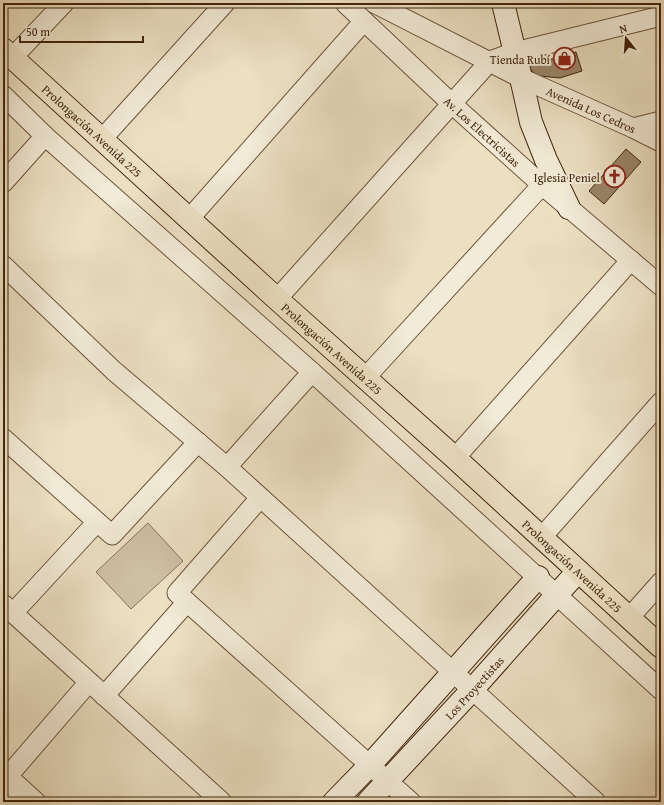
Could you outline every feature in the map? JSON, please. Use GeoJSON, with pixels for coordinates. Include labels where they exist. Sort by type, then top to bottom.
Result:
{"type":"FeatureCollection","features":[{"type":"Feature","properties":{"kind":"main road","name":"Prolongación Avenida 225"},"geometry":{"type":"LineString","coordinates":[[8,53],[661,647]]}},
{"type":"Feature","properties":{"kind":"street"},"geometry":{"type":"LineString","coordinates":[[8,53],[64,3]]}},
{"type":"Feature","properties":{"kind":"street"},"geometry":{"type":"LineString","coordinates":[[102,139],[225,3]]}},
{"type":"Feature","properties":{"kind":"street","name":"Av. Los Electricistas"},"geometry":{"type":"LineString","coordinates":[[345,3],[452,104],[542,185],[661,286]]}},
{"type":"Feature","properties":{"kind":"street","name":"Avenida Los Cedros"},"geometry":{"type":"LineString","coordinates":[[374,3],[521,78],[661,142]]}},
{"type":"Feature","properties":{"kind":"street"},"geometry":{"type":"LineString","coordinates":[[503,3],[531,122],[546,160],[569,208]]}},
{"type":"Feature","properties":{"kind":"street"},"geometry":{"type":"LineString","coordinates":[[278,299],[490,61],[515,52],[661,16]]}},
{"type":"Feature","properties":{"kind":"street"},"geometry":{"type":"LineString","coordinates":[[189,218],[364,21]]}},
{"type":"Feature","properties":{"kind":"street"},"geometry":{"type":"LineString","coordinates":[[3,95],[45,136],[312,372],[661,690]]}},
{"type":"Feature","properties":{"kind":"street"},"geometry":{"type":"LineString","coordinates":[[633,128],[661,120]]}},
{"type":"Feature","properties":{"kind":"street"},"geometry":{"type":"LineString","coordinates":[[3,183],[45,136]]}},
{"type":"Feature","properties":{"kind":"street"},"geometry":{"type":"LineString","coordinates":[[365,378],[542,185]]}},
{"type":"Feature","properties":{"kind":"street"},"geometry":{"type":"LineString","coordinates":[[455,458],[631,260]]}},
{"type":"Feature","properties":{"kind":"street"},"geometry":{"type":"LineString","coordinates":[[3,265],[114,371],[227,467],[452,673],[596,802]]}},
{"type":"Feature","properties":{"kind":"street"},"geometry":{"type":"LineString","coordinates":[[227,467],[312,372]]}},
{"type":"Feature","properties":{"kind":"street"},"geometry":{"type":"LineString","coordinates":[[541,538],[661,402]]}},
{"type":"Feature","properties":{"kind":"street"},"geometry":{"type":"LineString","coordinates":[[3,438],[112,535],[198,442]]}},
{"type":"Feature","properties":{"kind":"street"},"geometry":{"type":"LineString","coordinates":[[260,498],[177,593],[411,802]]}},
{"type":"Feature","properties":{"kind":"street"},"geometry":{"type":"LineString","coordinates":[[97,522],[8,609],[222,802]]}},
{"type":"Feature","properties":{"kind":"street","name":"Los Proyectistas"},"geometry":{"type":"LineString","coordinates":[[368,802],[472,690],[578,571]]}},
{"type":"Feature","properties":{"kind":"street"},"geometry":{"type":"LineString","coordinates":[[334,802],[370,765],[538,577]]}},
{"type":"Feature","properties":{"kind":"street"},"geometry":{"type":"LineString","coordinates":[[629,618],[661,582]]}},
{"type":"Feature","properties":{"kind":"street"},"geometry":{"type":"LineString","coordinates":[[104,696],[187,602]]}},
{"type":"Feature","properties":{"kind":"street"},"geometry":{"type":"LineString","coordinates":[[7,802],[10,778],[89,682]]}},
{"type":"Feature","properties":{"kind":"street"},"geometry":{"type":"LineString","coordinates":[[10,778],[36,802]]}},
{"type":"Feature","properties":{"kind":"shaded area"},"geometry":{"type":"Polygon","coordinates":[[[148,523],[183,561],[131,609],[96,572],[148,523]]]}},
{"type":"Feature","properties":{"kind":"building","name":"Tienda Rubí"},"geometry":{"type":"Polygon","coordinates":[[[576,52],[582,71],[560,78],[540,76],[534,73],[528,66],[576,52]]]}},
{"type":"Feature","properties":{"kind":"building","name":"Iglesia Peniel"},"geometry":{"type":"Polygon","coordinates":[[[626,149],[641,162],[604,204],[589,191],[626,149]]]}},
{"type":"Feature","properties":{"kind":"place","name":"Tienda Rubí"},"geometry":{"type":"Point","coordinates":[565,59]}},
{"type":"Feature","properties":{"kind":"place","name":"Iglesia Peniel"},"geometry":{"type":"Point","coordinates":[615,177]}}]}
